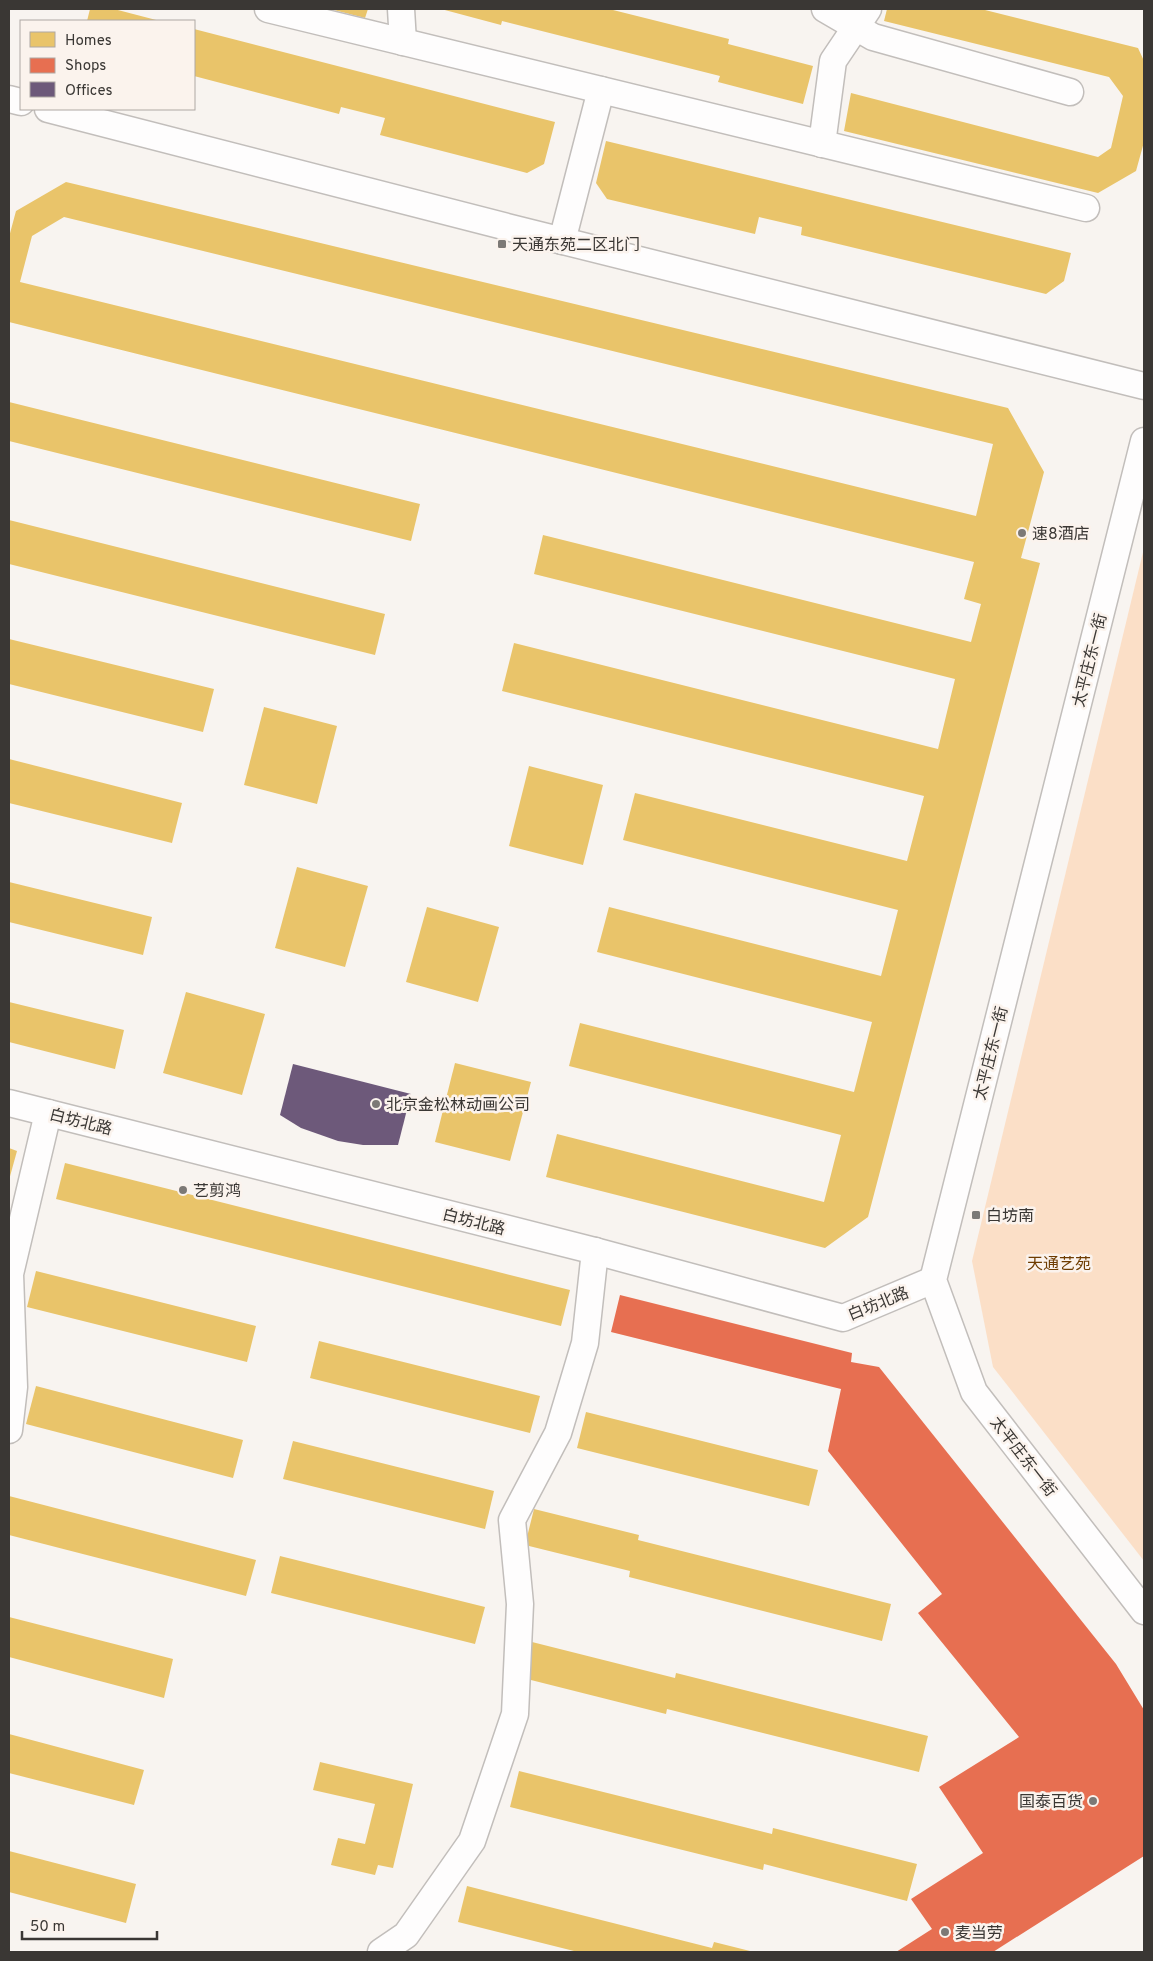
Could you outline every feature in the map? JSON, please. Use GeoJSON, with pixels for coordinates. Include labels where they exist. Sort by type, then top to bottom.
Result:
{"type":"FeatureCollection","features":[{"type":"Feature","properties":{"kind":"street"},"geometry":{"type":"LineString","coordinates":[[268,9],[1086,208]]}},
{"type":"Feature","properties":{"kind":"street"},"geometry":{"type":"LineString","coordinates":[[401,9],[403,42]]}},
{"type":"Feature","properties":{"kind":"street"},"geometry":{"type":"LineString","coordinates":[[825,9],[862,17],[873,37],[1070,92]]}},
{"type":"Feature","properties":{"kind":"street"},"geometry":{"type":"LineString","coordinates":[[822,144],[833,61],[862,17]]}},
{"type":"Feature","properties":{"kind":"street"},"geometry":{"type":"LineString","coordinates":[[562,241],[601,90]]}},
{"type":"Feature","properties":{"kind":"street"},"geometry":{"type":"LineString","coordinates":[[52,110],[562,241],[1144,386]]}},
{"type":"Feature","properties":{"kind":"street","name":"太平庄东一街"},"geometry":{"type":"LineString","coordinates":[[1144,441],[933,1280],[974,1392],[1144,1611]]}},
{"type":"Feature","properties":{"kind":"street","name":"白坊北路"},"geometry":{"type":"LineString","coordinates":[[9,1103],[595,1251],[843,1318],[933,1280]]}},
{"type":"Feature","properties":{"kind":"street"},"geometry":{"type":"LineString","coordinates":[[9,1430],[14,1387],[10,1274],[48,1113]]}},
{"type":"Feature","properties":{"kind":"street"},"geometry":{"type":"LineString","coordinates":[[381,1952],[406,1935],[472,1841],[515,1714],[520,1604],[512,1520],[561,1424],[585,1343],[595,1251]]}},
{"type":"Feature","properties":{"kind":"green space","name":"天通艺苑"},"geometry":{"type":"Polygon","coordinates":[[[1144,548],[1144,1561],[993,1367],[972,1261],[1144,548]]]}},
{"type":"Feature","properties":{"kind":"building: Homes"},"geometry":{"type":"Polygon","coordinates":[[[90,9],[114,9],[156,20],[87,20],[90,9]]]}},
{"type":"Feature","properties":{"kind":"building: Homes"},"geometry":{"type":"Polygon","coordinates":[[[330,9],[368,9],[365,18],[330,9]]]}},
{"type":"Feature","properties":{"kind":"building: Homes"},"geometry":{"type":"Polygon","coordinates":[[[441,9],[609,9],[729,39],[728,44],[813,66],[803,104],[718,82],[720,76],[502,21],[501,25],[441,9]]]}},
{"type":"Feature","properties":{"kind":"building: Homes"},"geometry":{"type":"Polygon","coordinates":[[[887,9],[981,9],[1138,48],[1144,61],[1144,142],[1136,171],[1098,193],[844,131],[851,93],[1098,157],[1111,148],[1123,96],[1109,77],[884,21],[887,9]]]}},
{"type":"Feature","properties":{"kind":"building: Homes"},"geometry":{"type":"Polygon","coordinates":[[[195,29],[555,122],[544,164],[527,173],[380,135],[385,118],[341,107],[339,114],[195,76],[195,29]]]}},
{"type":"Feature","properties":{"kind":"building: Homes"},"geometry":{"type":"Polygon","coordinates":[[[606,141],[1071,253],[1064,281],[1046,294],[801,235],[802,227],[759,217],[755,234],[607,199],[596,183],[606,141]]]}},
{"type":"Feature","properties":{"kind":"building: Homes"},"geometry":{"type":"Polygon","coordinates":[[[66,182],[1008,408],[1044,472],[1021,558],[1040,563],[868,1217],[825,1248],[546,1177],[557,1134],[824,1202],[841,1135],[569,1066],[580,1023],[854,1092],[872,1022],[597,952],[609,907],[881,976],[898,910],[623,840],[635,793],[907,861],[924,796],[502,691],[514,643],[938,749],[955,679],[534,574],[543,535],[971,642],[981,604],[964,599],[974,562],[9,322],[9,237],[16,211],[66,182]],[[64,217],[32,236],[20,282],[976,516],[993,444],[64,217]]]}},
{"type":"Feature","properties":{"kind":"building: Homes"},"geometry":{"type":"Polygon","coordinates":[[[9,402],[420,504],[411,541],[9,441],[9,402]]]}},
{"type":"Feature","properties":{"kind":"building: Homes"},"geometry":{"type":"Polygon","coordinates":[[[9,520],[385,614],[375,655],[9,564],[9,520]]]}},
{"type":"Feature","properties":{"kind":"building: Homes"},"geometry":{"type":"Polygon","coordinates":[[[9,639],[214,689],[203,732],[9,684],[9,639]]]}},
{"type":"Feature","properties":{"kind":"building: Homes"},"geometry":{"type":"Polygon","coordinates":[[[264,707],[337,726],[317,804],[244,785],[264,707]]]}},
{"type":"Feature","properties":{"kind":"building: Homes"},"geometry":{"type":"Polygon","coordinates":[[[9,759],[182,803],[172,843],[9,803],[9,759]]]}},
{"type":"Feature","properties":{"kind":"building: Homes"},"geometry":{"type":"Polygon","coordinates":[[[529,766],[603,785],[583,865],[509,846],[529,766]]]}},
{"type":"Feature","properties":{"kind":"building: Homes"},"geometry":{"type":"Polygon","coordinates":[[[297,867],[368,886],[345,967],[275,948],[297,867]]]}},
{"type":"Feature","properties":{"kind":"building: Homes"},"geometry":{"type":"Polygon","coordinates":[[[9,882],[152,917],[143,955],[9,922],[9,882]]]}},
{"type":"Feature","properties":{"kind":"building: Homes"},"geometry":{"type":"Polygon","coordinates":[[[427,907],[499,927],[478,1002],[406,982],[427,907]]]}},
{"type":"Feature","properties":{"kind":"building: Homes"},"geometry":{"type":"Polygon","coordinates":[[[186,992],[265,1014],[242,1095],[163,1073],[186,992]]]}},
{"type":"Feature","properties":{"kind":"building: Homes"},"geometry":{"type":"Polygon","coordinates":[[[9,1002],[124,1030],[115,1069],[9,1042],[9,1002]]]}},
{"type":"Feature","properties":{"kind":"building: Homes"},"geometry":{"type":"Polygon","coordinates":[[[455,1063],[531,1082],[510,1161],[435,1142],[455,1063]]]}},
{"type":"Feature","properties":{"kind":"building: Homes"},"geometry":{"type":"Polygon","coordinates":[[[9,1148],[17,1151],[9,1180],[9,1148]]]}},
{"type":"Feature","properties":{"kind":"building: Homes"},"geometry":{"type":"Polygon","coordinates":[[[65,1163],[570,1290],[561,1326],[56,1199],[65,1163]]]}},
{"type":"Feature","properties":{"kind":"building: Homes"},"geometry":{"type":"Polygon","coordinates":[[[36,1271],[256,1326],[247,1362],[27,1307],[36,1271]]]}},
{"type":"Feature","properties":{"kind":"building: Homes"},"geometry":{"type":"Polygon","coordinates":[[[319,1341],[540,1396],[530,1433],[310,1378],[319,1341]]]}},
{"type":"Feature","properties":{"kind":"building: Homes"},"geometry":{"type":"Polygon","coordinates":[[[36,1386],[243,1440],[233,1478],[26,1424],[36,1386]]]}},
{"type":"Feature","properties":{"kind":"building: Homes"},"geometry":{"type":"Polygon","coordinates":[[[586,1412],[818,1470],[809,1506],[577,1448],[586,1412]]]}},
{"type":"Feature","properties":{"kind":"building: Homes"},"geometry":{"type":"Polygon","coordinates":[[[293,1441],[494,1491],[485,1529],[283,1479],[293,1441]]]}},
{"type":"Feature","properties":{"kind":"building: Homes"},"geometry":{"type":"Polygon","coordinates":[[[9,1496],[256,1560],[246,1596],[9,1535],[9,1496]]]}},
{"type":"Feature","properties":{"kind":"building: Homes"},"geometry":{"type":"Polygon","coordinates":[[[534,1509],[639,1535],[638,1540],[891,1604],[882,1641],[629,1577],[630,1571],[525,1545],[534,1509]]]}},
{"type":"Feature","properties":{"kind":"building: Homes"},"geometry":{"type":"Polygon","coordinates":[[[280,1556],[485,1607],[475,1644],[271,1593],[280,1556]]]}},
{"type":"Feature","properties":{"kind":"building: Homes"},"geometry":{"type":"Polygon","coordinates":[[[9,1617],[173,1659],[164,1698],[9,1657],[9,1617]]]}},
{"type":"Feature","properties":{"kind":"building: Homes"},"geometry":{"type":"Polygon","coordinates":[[[532,1642],[675,1678],[676,1673],[928,1736],[919,1772],[667,1709],[666,1714],[523,1678],[532,1642]]]}},
{"type":"Feature","properties":{"kind":"building: Homes"},"geometry":{"type":"Polygon","coordinates":[[[9,1734],[144,1770],[134,1805],[9,1773],[9,1734]]]}},
{"type":"Feature","properties":{"kind":"building: Homes"},"geometry":{"type":"Polygon","coordinates":[[[320,1762],[413,1784],[393,1868],[378,1865],[375,1875],[331,1865],[338,1838],[365,1844],[375,1804],[313,1790],[320,1762]]]}},
{"type":"Feature","properties":{"kind":"building: Homes"},"geometry":{"type":"Polygon","coordinates":[[[519,1771],[772,1834],[773,1828],[917,1864],[907,1901],[764,1864],[763,1870],[510,1807],[519,1771]]]}},
{"type":"Feature","properties":{"kind":"building: Homes"},"geometry":{"type":"Polygon","coordinates":[[[9,1851],[136,1884],[126,1923],[9,1892],[9,1851]]]}},
{"type":"Feature","properties":{"kind":"building: Homes"},"geometry":{"type":"Polygon","coordinates":[[[467,1886],[712,1948],[714,1942],[754,1952],[578,1952],[458,1922],[467,1886]]]}},
{"type":"Feature","properties":{"kind":"building: Shops"},"geometry":{"type":"Polygon","coordinates":[[[620,1295],[852,1353],[851,1362],[879,1367],[1116,1664],[1144,1710],[1144,1856],[993,1952],[896,1952],[932,1929],[911,1899],[983,1853],[939,1787],[1019,1737],[918,1613],[942,1594],[828,1451],[841,1389],[611,1332],[620,1295]]]}},
{"type":"Feature","properties":{"kind":"building: Offices"},"geometry":{"type":"Polygon","coordinates":[[[293,1064],[411,1094],[398,1145],[363,1145],[338,1141],[301,1128],[280,1115],[293,1064]]]}},
{"type":"Feature","properties":{"kind":"place","name":"天通东苑二区北门"},"geometry":{"type":"Point","coordinates":[502,244]}},
{"type":"Feature","properties":{"kind":"place","name":"速8酒店"},"geometry":{"type":"Point","coordinates":[1022,533]}},
{"type":"Feature","properties":{"kind":"place","name":"北京金松林动画公司"},"geometry":{"type":"Point","coordinates":[376,1104]}},
{"type":"Feature","properties":{"kind":"place","name":"艺剪鸿"},"geometry":{"type":"Point","coordinates":[183,1190]}},
{"type":"Feature","properties":{"kind":"place","name":"白坊南"},"geometry":{"type":"Point","coordinates":[976,1215]}},
{"type":"Feature","properties":{"kind":"place","name":"国泰百货"},"geometry":{"type":"Point","coordinates":[1093,1801]}},
{"type":"Feature","properties":{"kind":"place","name":"麦当劳"},"geometry":{"type":"Point","coordinates":[945,1932]}}]}
